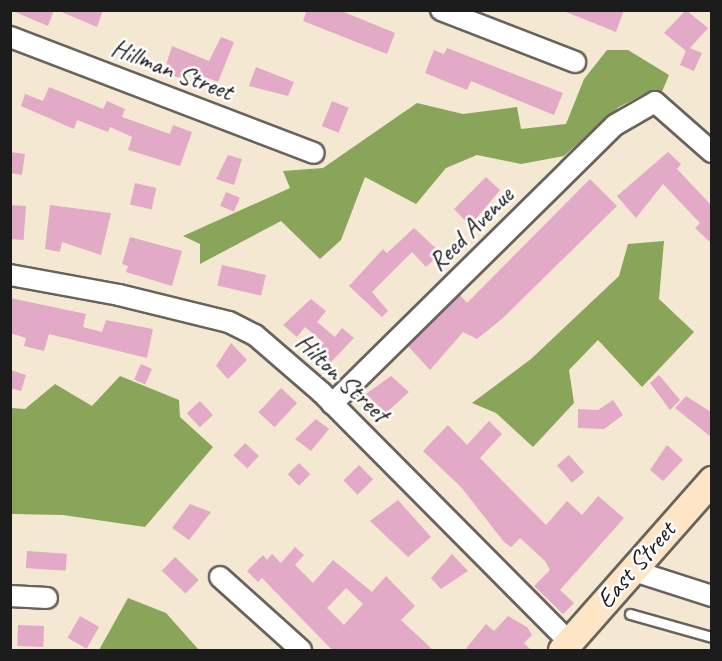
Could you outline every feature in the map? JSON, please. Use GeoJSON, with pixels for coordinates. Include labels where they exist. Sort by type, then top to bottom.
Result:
{"type":"FeatureCollection","features":[{"type":"Feature","properties":{"kind":"main road","name":"East Street"},"geometry":{"type":"LineString","coordinates":[[565,646],[711,480]]}},
{"type":"Feature","properties":{"kind":"street"},"geometry":{"type":"LineString","coordinates":[[441,10],[575,62]]}},
{"type":"Feature","properties":{"kind":"street","name":"Hillman Street"},"geometry":{"type":"LineString","coordinates":[[10,37],[314,153]]}},
{"type":"Feature","properties":{"kind":"street","name":"Reed Avenue"},"geometry":{"type":"LineString","coordinates":[[332,404],[615,125],[655,102],[711,152]]}},
{"type":"Feature","properties":{"kind":"street","name":"Hilton Street"},"geometry":{"type":"LineString","coordinates":[[10,275],[229,322],[255,335],[332,404],[565,646]]}},
{"type":"Feature","properties":{"kind":"street"},"geometry":{"type":"LineString","coordinates":[[631,570],[711,596]]}},
{"type":"Feature","properties":{"kind":"street"},"geometry":{"type":"LineString","coordinates":[[220,577],[301,651]]}},
{"type":"Feature","properties":{"kind":"street"},"geometry":{"type":"LineString","coordinates":[[10,596],[47,598]]}},
{"type":"Feature","properties":{"kind":"lane"},"geometry":{"type":"LineString","coordinates":[[630,614],[711,634]]}},
{"type":"Feature","properties":{"kind":"green space"},"geometry":{"type":"Polygon","coordinates":[[[607,50],[628,50],[669,75],[661,94],[644,94],[619,107],[564,156],[521,164],[477,155],[446,168],[416,204],[365,177],[341,240],[320,259],[281,221],[200,264],[200,244],[183,236],[290,188],[283,171],[323,168],[417,103],[463,114],[517,107],[521,129],[566,124],[584,79],[607,50]]]}},
{"type":"Feature","properties":{"kind":"green space"},"geometry":{"type":"Polygon","coordinates":[[[664,241],[659,299],[694,332],[642,387],[598,340],[569,370],[574,403],[533,447],[496,413],[472,403],[531,359],[619,276],[628,244],[664,241]]]}},
{"type":"Feature","properties":{"kind":"green space"},"geometry":{"type":"Polygon","coordinates":[[[120,376],[179,400],[180,417],[213,447],[145,527],[63,515],[11,514],[11,408],[25,409],[55,384],[92,406],[120,376]]]}},
{"type":"Feature","properties":{"kind":"green space"},"geometry":{"type":"Polygon","coordinates":[[[128,598],[166,613],[199,650],[99,650],[128,598]]]}},
{"type":"Feature","properties":{"kind":"building"},"geometry":{"type":"Polygon","coordinates":[[[10,10],[54,10],[48,26],[10,10]]]}},
{"type":"Feature","properties":{"kind":"building"},"geometry":{"type":"Polygon","coordinates":[[[57,10],[103,10],[97,27],[57,10]]]}},
{"type":"Feature","properties":{"kind":"building"},"geometry":{"type":"Polygon","coordinates":[[[307,10],[339,10],[395,33],[387,54],[303,21],[307,10]]]}},
{"type":"Feature","properties":{"kind":"building"},"geometry":{"type":"Polygon","coordinates":[[[561,10],[624,10],[616,32],[561,10]]]}},
{"type":"Feature","properties":{"kind":"building"},"geometry":{"type":"Polygon","coordinates":[[[686,10],[708,28],[690,48],[702,53],[694,71],[680,65],[686,51],[664,33],[686,10]]]}},
{"type":"Feature","properties":{"kind":"building"},"geometry":{"type":"Polygon","coordinates":[[[221,37],[234,42],[218,82],[184,69],[180,78],[164,72],[172,46],[209,61],[221,37]]]}},
{"type":"Feature","properties":{"kind":"building"},"geometry":{"type":"Polygon","coordinates":[[[447,48],[563,93],[554,115],[471,81],[467,90],[425,73],[434,50],[444,54],[447,48]]]}},
{"type":"Feature","properties":{"kind":"building"},"geometry":{"type":"Polygon","coordinates":[[[256,67],[294,82],[288,96],[249,86],[256,67]]]}},
{"type":"Feature","properties":{"kind":"building"},"geometry":{"type":"Polygon","coordinates":[[[49,87],[103,109],[107,101],[125,109],[122,117],[170,134],[173,125],[192,132],[180,166],[128,150],[132,137],[110,127],[108,132],[77,120],[74,129],[21,106],[25,94],[43,101],[49,87]]]}},
{"type":"Feature","properties":{"kind":"building"},"geometry":{"type":"Polygon","coordinates":[[[332,101],[349,108],[339,133],[322,126],[332,101]]]}},
{"type":"Feature","properties":{"kind":"building"},"geometry":{"type":"Polygon","coordinates":[[[10,152],[25,154],[22,175],[10,173],[10,152]]]}},
{"type":"Feature","properties":{"kind":"building"},"geometry":{"type":"Polygon","coordinates":[[[668,152],[681,164],[677,169],[711,205],[711,243],[695,228],[700,223],[663,184],[636,218],[617,196],[668,152]]]}},
{"type":"Feature","properties":{"kind":"building"},"geometry":{"type":"Polygon","coordinates":[[[228,155],[242,159],[234,185],[216,179],[228,155]]]}},
{"type":"Feature","properties":{"kind":"building"},"geometry":{"type":"Polygon","coordinates":[[[486,177],[500,190],[470,226],[454,209],[486,177]]]}},
{"type":"Feature","properties":{"kind":"building"},"geometry":{"type":"Polygon","coordinates":[[[590,179],[617,206],[503,318],[477,339],[463,332],[430,370],[408,346],[460,295],[467,303],[590,179]]]}},
{"type":"Feature","properties":{"kind":"building"},"geometry":{"type":"Polygon","coordinates":[[[135,183],[156,188],[151,209],[130,204],[135,183]]]}},
{"type":"Feature","properties":{"kind":"building"},"geometry":{"type":"Polygon","coordinates":[[[226,192],[240,198],[234,212],[220,206],[226,192]]]}},
{"type":"Feature","properties":{"kind":"building"},"geometry":{"type":"Polygon","coordinates":[[[10,205],[26,206],[24,240],[10,239],[10,205]]]}},
{"type":"Feature","properties":{"kind":"building"},"geometry":{"type":"Polygon","coordinates":[[[50,205],[111,213],[101,255],[62,242],[60,252],[45,249],[50,205]]]}},
{"type":"Feature","properties":{"kind":"building"},"geometry":{"type":"Polygon","coordinates":[[[414,228],[441,253],[426,267],[412,252],[372,292],[388,311],[382,317],[349,286],[383,249],[387,253],[414,228]]]}},
{"type":"Feature","properties":{"kind":"building"},"geometry":{"type":"Polygon","coordinates":[[[130,237],[182,251],[172,286],[126,272],[128,266],[122,264],[130,237]]]}},
{"type":"Feature","properties":{"kind":"building"},"geometry":{"type":"Polygon","coordinates":[[[222,265],[266,275],[261,296],[217,285],[222,265]]]}},
{"type":"Feature","properties":{"kind":"building"},"geometry":{"type":"Polygon","coordinates":[[[10,298],[86,314],[83,327],[102,332],[106,320],[153,329],[147,358],[49,334],[44,351],[24,346],[26,338],[10,333],[10,298]]]}},
{"type":"Feature","properties":{"kind":"building"},"geometry":{"type":"Polygon","coordinates":[[[311,299],[326,311],[317,322],[335,337],[342,328],[354,338],[331,362],[318,351],[324,343],[305,327],[297,337],[283,325],[311,299]]]}},
{"type":"Feature","properties":{"kind":"building"},"geometry":{"type":"Polygon","coordinates":[[[231,343],[247,360],[228,379],[216,366],[231,343]]]}},
{"type":"Feature","properties":{"kind":"building"},"geometry":{"type":"Polygon","coordinates":[[[141,364],[152,369],[145,384],[134,380],[141,364]]]}},
{"type":"Feature","properties":{"kind":"building"},"geometry":{"type":"Polygon","coordinates":[[[10,370],[26,375],[21,391],[10,388],[10,370]]]}},
{"type":"Feature","properties":{"kind":"building"},"geometry":{"type":"Polygon","coordinates":[[[659,375],[680,400],[670,410],[650,383],[659,375]]]}},
{"type":"Feature","properties":{"kind":"building"},"geometry":{"type":"Polygon","coordinates":[[[391,376],[409,392],[386,413],[366,394],[391,376]]]}},
{"type":"Feature","properties":{"kind":"building"},"geometry":{"type":"Polygon","coordinates":[[[281,388],[297,403],[275,427],[258,412],[281,388]]]}},
{"type":"Feature","properties":{"kind":"building"},"geometry":{"type":"Polygon","coordinates":[[[686,396],[711,412],[711,437],[675,408],[686,396]]]}},
{"type":"Feature","properties":{"kind":"building"},"geometry":{"type":"Polygon","coordinates":[[[613,400],[623,415],[604,429],[578,428],[578,409],[598,410],[613,400]]]}},
{"type":"Feature","properties":{"kind":"building"},"geometry":{"type":"Polygon","coordinates":[[[200,401],[213,415],[200,427],[187,413],[200,401]]]}},
{"type":"Feature","properties":{"kind":"building"},"geometry":{"type":"Polygon","coordinates":[[[316,419],[329,429],[311,451],[295,439],[316,419]]]}},
{"type":"Feature","properties":{"kind":"building"},"geometry":{"type":"Polygon","coordinates":[[[489,421],[502,434],[480,458],[546,525],[567,501],[582,515],[598,496],[624,518],[560,590],[574,603],[563,614],[534,586],[550,570],[545,561],[520,538],[511,547],[504,542],[461,487],[423,451],[448,425],[467,445],[489,421]]]}},
{"type":"Feature","properties":{"kind":"building"},"geometry":{"type":"Polygon","coordinates":[[[245,443],[259,456],[247,468],[233,455],[245,443]]]}},
{"type":"Feature","properties":{"kind":"building"},"geometry":{"type":"Polygon","coordinates":[[[667,445],[683,460],[663,481],[650,470],[667,445]]]}},
{"type":"Feature","properties":{"kind":"building"},"geometry":{"type":"Polygon","coordinates":[[[569,455],[584,472],[572,483],[557,465],[569,455]]]}},
{"type":"Feature","properties":{"kind":"building"},"geometry":{"type":"Polygon","coordinates":[[[299,463],[310,474],[299,486],[288,474],[299,463]]]}},
{"type":"Feature","properties":{"kind":"building"},"geometry":{"type":"Polygon","coordinates":[[[359,465],[373,479],[358,495],[343,481],[359,465]]]}},
{"type":"Feature","properties":{"kind":"building"},"geometry":{"type":"Polygon","coordinates":[[[398,500],[431,537],[408,557],[370,521],[398,500]]]}},
{"type":"Feature","properties":{"kind":"building"},"geometry":{"type":"Polygon","coordinates":[[[190,504],[211,512],[189,540],[172,528],[190,504]]]}},
{"type":"Feature","properties":{"kind":"building"},"geometry":{"type":"Polygon","coordinates":[[[295,547],[304,555],[295,565],[313,583],[333,560],[372,592],[386,576],[415,606],[401,620],[434,651],[333,651],[262,578],[258,582],[247,571],[263,555],[267,560],[272,554],[281,563],[295,547]],[[346,588],[327,608],[344,625],[363,604],[346,588]]]}},
{"type":"Feature","properties":{"kind":"building"},"geometry":{"type":"Polygon","coordinates":[[[27,551],[67,554],[66,571],[26,568],[27,551]]]}},
{"type":"Feature","properties":{"kind":"building"},"geometry":{"type":"Polygon","coordinates":[[[452,554],[468,571],[441,589],[431,578],[452,554]]]}},
{"type":"Feature","properties":{"kind":"building"},"geometry":{"type":"Polygon","coordinates":[[[175,557],[199,580],[186,594],[162,571],[175,557]]]}},
{"type":"Feature","properties":{"kind":"building"},"geometry":{"type":"Polygon","coordinates":[[[80,616],[99,627],[87,649],[68,638],[80,616]]]}},
{"type":"Feature","properties":{"kind":"building"},"geometry":{"type":"Polygon","coordinates":[[[508,616],[527,627],[532,635],[524,643],[532,651],[464,651],[486,624],[494,631],[508,616]]]}},
{"type":"Feature","properties":{"kind":"building"},"geometry":{"type":"Polygon","coordinates":[[[18,625],[44,626],[43,647],[17,646],[18,625]]]}}]}
